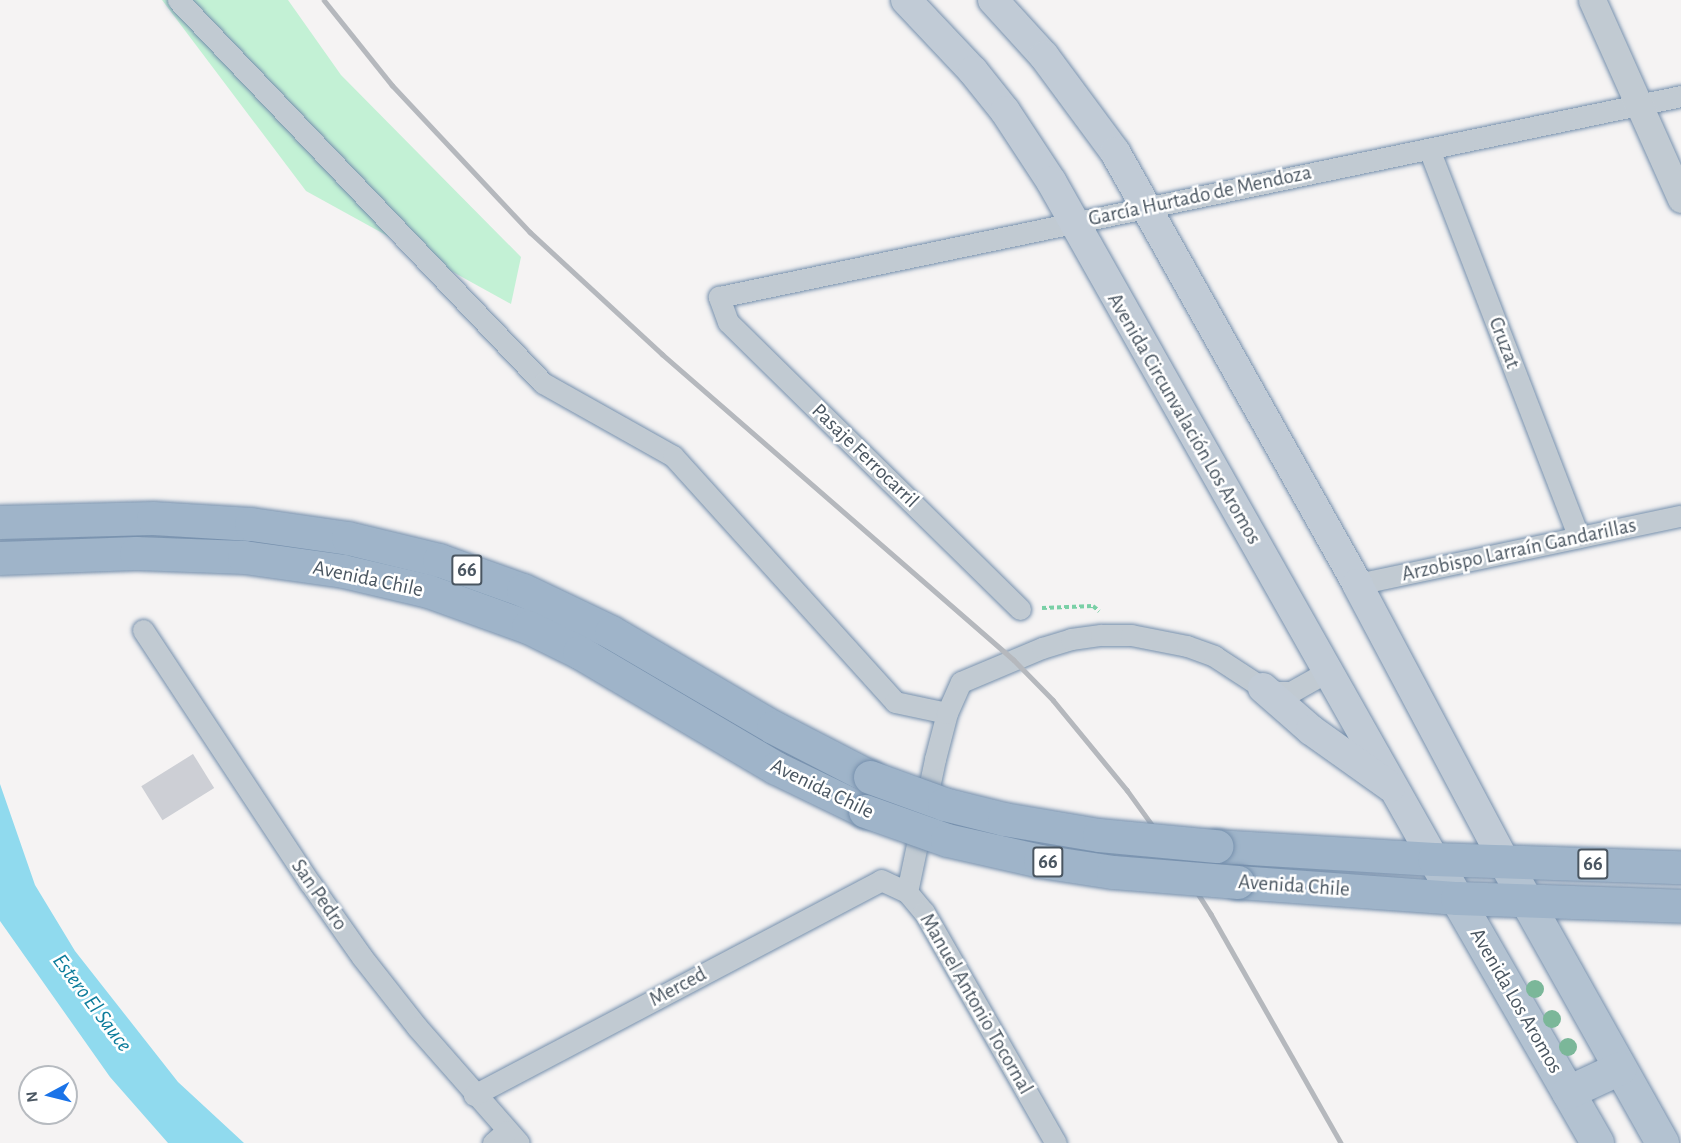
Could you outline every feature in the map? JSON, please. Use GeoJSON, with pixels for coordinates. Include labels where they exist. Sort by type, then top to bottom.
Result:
{"type":"FeatureCollection","features":[{"type":"Feature","properties":{"kind":"highway","name":"Avenida Chile"},"geometry":{"type":"LineString","coordinates":[[9,521],[153,518],[252,524],[348,538],[439,560],[524,590],[611,632],[782,733],[870,777],[944,804],[1004,819],[1099,835],[1216,846],[1434,859],[1681,867]]}},
{"type":"Feature","properties":{"kind":"highway","name":"Avenida Chile"},"geometry":{"type":"LineString","coordinates":[[9,557],[146,553],[244,557],[343,571],[428,591],[528,627],[579,652],[767,763],[865,811],[947,840],[1040,861],[1113,872],[1457,898],[1681,906]]}},
{"type":"Feature","properties":{"kind":"main road","name":"Avenida Circunvalación Los Aromos"},"geometry":{"type":"LineString","coordinates":[[906,0],[953,48],[1005,111],[1051,181],[1434,859]]}},
{"type":"Feature","properties":{"kind":"main road"},"geometry":{"type":"LineString","coordinates":[[993,0],[1044,56],[1081,103],[1114,152],[1357,584],[1525,901],[1662,1143]]}},
{"type":"Feature","properties":{"kind":"main road"},"geometry":{"type":"LineString","coordinates":[[1263,688],[1345,756],[1394,789]]}},
{"type":"Feature","properties":{"kind":"main road","name":"Avenida Los Aromos"},"geometry":{"type":"LineString","coordinates":[[1434,859],[1597,1143]]}},
{"type":"Feature","properties":{"kind":"main road"},"geometry":{"type":"LineString","coordinates":[[1568,1092],[1620,1068]]}},
{"type":"Feature","properties":{"kind":"street"},"geometry":{"type":"LineString","coordinates":[[178,0],[543,383],[673,456],[895,702],[947,713]]}},
{"type":"Feature","properties":{"kind":"street"},"geometry":{"type":"LineString","coordinates":[[1592,0],[1681,199]]}},
{"type":"Feature","properties":{"kind":"street","name":"García Hurtado de Mendoza"},"geometry":{"type":"LineString","coordinates":[[719,297],[1681,96]]}},
{"type":"Feature","properties":{"kind":"street","name":"Cruzat"},"geometry":{"type":"LineString","coordinates":[[1429,149],[1579,537]]}},
{"type":"Feature","properties":{"kind":"street","name":"Pasaje Ferrocarril"},"geometry":{"type":"LineString","coordinates":[[719,297],[728,322],[1020,609]]}},
{"type":"Feature","properties":{"kind":"street","name":"Arzobispo Larraín Gandarillas"},"geometry":{"type":"LineString","coordinates":[[1357,584],[1681,516]]}},
{"type":"Feature","properties":{"kind":"street","name":"San Pedro"},"geometry":{"type":"LineString","coordinates":[[143,630],[349,938],[417,1027],[474,1095],[506,1139]]}},
{"type":"Feature","properties":{"kind":"street"},"geometry":{"type":"LineString","coordinates":[[907,892],[947,713],[961,682],[1042,648],[1071,639],[1101,635],[1140,636],[1187,646],[1239,670],[1263,688],[1278,692],[1291,692],[1328,671]]}},
{"type":"Feature","properties":{"kind":"street","name":"Merced"},"geometry":{"type":"LineString","coordinates":[[474,1095],[881,880]]}},
{"type":"Feature","properties":{"kind":"street","name":"Manuel Antonio Tocornal"},"geometry":{"type":"LineString","coordinates":[[881,880],[907,892],[924,912],[1056,1143]]}},
{"type":"Feature","properties":{"kind":"green space"},"geometry":{"type":"Polygon","coordinates":[[[162,0],[288,0],[341,75],[521,257],[511,304],[306,191],[162,0]]]}},
{"type":"Feature","properties":{"kind":"water","name":"Estero El Sauce"},"geometry":{"type":"Polygon","coordinates":[[[0,784],[35,885],[75,951],[178,1082],[244,1143],[168,1143],[110,1077],[0,921],[0,784]]]}},
{"type":"Feature","properties":{"kind":"building"},"geometry":{"type":"Polygon","coordinates":[[[193,754],[214,788],[162,820],[141,786],[193,754]]]}},
{"type":"Feature","properties":{"kind":"railway"},"geometry":{"type":"LineString","coordinates":[[324,0],[392,85],[530,232],[662,354],[1014,660],[1053,700],[1127,790],[1171,851],[1211,914],[1341,1143]]}}]}
